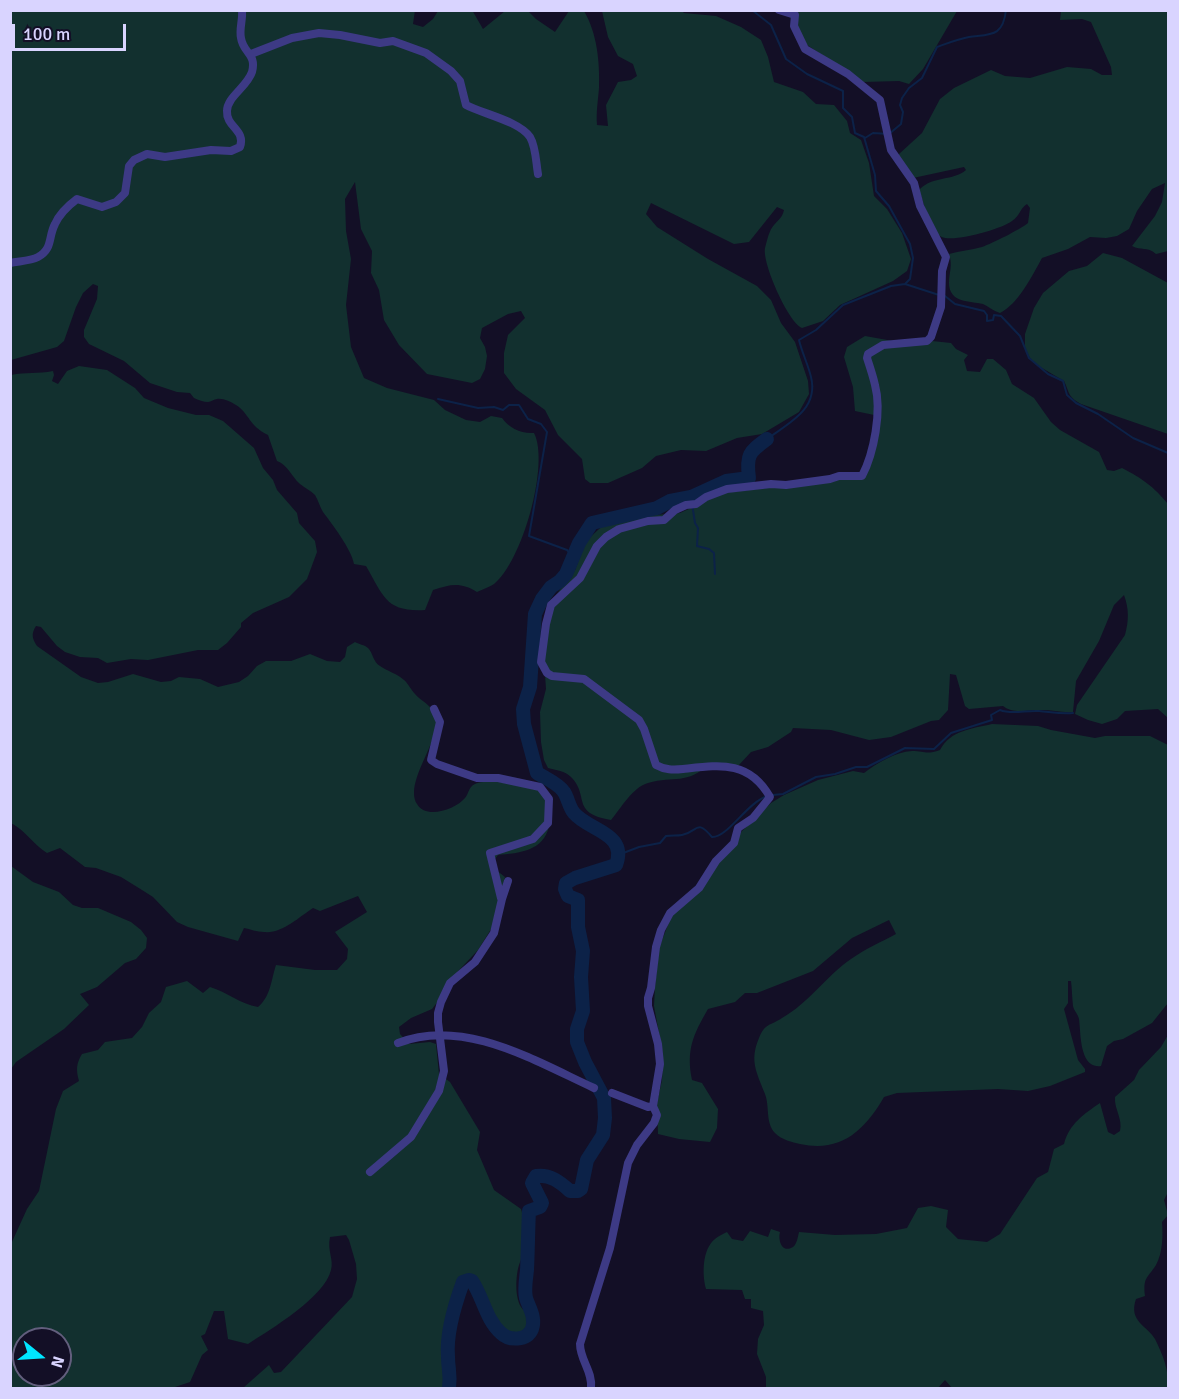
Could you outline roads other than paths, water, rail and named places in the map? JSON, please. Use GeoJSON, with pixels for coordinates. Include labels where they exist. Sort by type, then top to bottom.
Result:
{"type":"FeatureCollection","features":[{"type":"Feature","properties":{"kind":"street"},"geometry":{"type":"LineString","coordinates":[[10,263],[32,259],[45,252],[50,247],[54,225],[77,199],[102,207],[116,202],[125,193],[129,166],[142,155],[165,157],[211,150],[231,151],[240,147],[241,135],[227,119],[227,106],[242,90],[252,72],[253,59],[241,38],[242,10]]}},
{"type":"Feature","properties":{"kind":"street"},"geometry":{"type":"LineString","coordinates":[[591,1389],[591,1378],[580,1344],[610,1248],[628,1163],[657,1115],[653,1106],[660,1064],[648,998],[661,930],[670,914],[699,888],[716,861],[734,843],[738,828],[753,818],[770,797],[753,776],[744,770],[721,765],[667,769],[656,765],[645,729],[639,720],[584,679],[552,675],[544,668],[541,662],[542,646],[548,614],[558,597],[580,578],[597,546],[619,529],[648,521],[664,520],[675,510],[696,504],[706,497],[727,489],[763,484],[786,485],[839,476],[862,476],[874,443],[877,416],[876,387],[867,358],[868,354],[883,345],[927,341],[931,337],[941,307],[942,271],[946,257],[920,206],[914,183],[891,150],[880,100],[848,74],[805,49],[794,26],[795,15],[779,10]]}},
{"type":"Feature","properties":{"kind":"street"},"geometry":{"type":"LineString","coordinates":[[251,54],[283,40],[319,33],[380,43],[393,40],[426,53],[451,71],[460,81],[466,105],[515,124],[530,137],[538,174]]}},
{"type":"Feature","properties":{"kind":"street"},"geometry":{"type":"LineString","coordinates":[[434,709],[440,722],[431,760],[477,778],[498,778],[540,787],[549,798],[548,823],[533,839],[490,853],[501,899]]}},
{"type":"Feature","properties":{"kind":"street"},"geometry":{"type":"LineString","coordinates":[[370,1172],[411,1137],[439,1091],[444,1071],[438,1013],[441,1002],[450,983],[475,962],[489,941],[497,925],[501,899],[508,881]]}},
{"type":"Feature","properties":{"kind":"street"},"geometry":{"type":"LineString","coordinates":[[398,1043],[410,1038],[439,1034],[458,1035],[483,1041],[594,1088]]}},
{"type":"Feature","properties":{"kind":"street"},"geometry":{"type":"LineString","coordinates":[[612,1093],[648,1107],[653,1106]]}},
{"type":"Feature","properties":{"kind":"waterway"},"geometry":{"type":"LineString","coordinates":[[752,10],[771,25],[786,59],[807,74],[843,91],[843,108],[852,117],[855,133],[864,137],[875,175],[876,191],[889,206],[910,244],[913,258],[910,279],[905,284],[891,286],[843,305],[816,330],[799,340],[811,377],[811,398],[793,421],[767,439]]}},
{"type":"Feature","properties":{"kind":"waterway"},"geometry":{"type":"LineString","coordinates":[[865,138],[873,133],[889,134],[901,124],[902,98],[909,88],[922,78],[937,47],[999,30],[1006,10]]}},
{"type":"Feature","properties":{"kind":"waterway"},"geometry":{"type":"LineString","coordinates":[[905,284],[939,295]]}},
{"type":"Feature","properties":{"kind":"waterway"},"geometry":{"type":"LineString","coordinates":[[945,296],[955,304],[984,311],[987,321],[993,320],[994,315],[1001,316],[1020,336],[1029,358],[1048,374],[1063,381],[1067,395],[1076,403],[1098,414],[1133,438],[1168,453]]}},
{"type":"Feature","properties":{"kind":"waterway"},"geometry":{"type":"LineString","coordinates":[[438,399],[478,408],[494,407],[503,410],[509,405],[519,405],[528,419],[541,424],[547,432],[529,536],[567,550],[574,558]]}},
{"type":"Feature","properties":{"kind":"waterway"},"geometry":{"type":"LineString","coordinates":[[449,1388],[448,1337],[463,1282],[472,1281],[492,1322],[504,1336],[522,1338],[530,1333],[533,1317],[525,1292],[529,1211],[540,1207],[542,1203],[532,1183],[536,1176],[546,1176],[559,1182],[570,1191],[581,1189],[587,1160],[603,1135],[605,1118],[604,1098],[577,1042],[577,1029],[583,1011],[581,977],[583,951],[578,927],[578,900],[568,896],[565,889],[566,883],[575,878],[616,865],[617,846],[612,839],[572,811],[562,789],[537,773],[524,724],[523,709],[530,687],[535,614],[551,587],[566,574],[579,543],[592,523],[657,508],[670,501],[691,497],[726,481],[749,478],[750,455],[767,439]]}},
{"type":"Feature","properties":{"kind":"waterway"},"geometry":{"type":"LineString","coordinates":[[691,497],[695,523],[698,528],[697,546],[714,553],[715,574]]}},
{"type":"Feature","properties":{"kind":"waterway"},"geometry":{"type":"LineString","coordinates":[[773,795],[783,794],[816,777],[856,767],[867,767],[905,748],[934,749],[951,733],[992,720],[991,715],[1000,710],[1073,713]]}},
{"type":"Feature","properties":{"kind":"waterway"},"geometry":{"type":"LineString","coordinates":[[618,855],[639,847],[660,843],[666,836],[682,835],[700,827],[712,837],[718,836],[767,796]]}}]}
